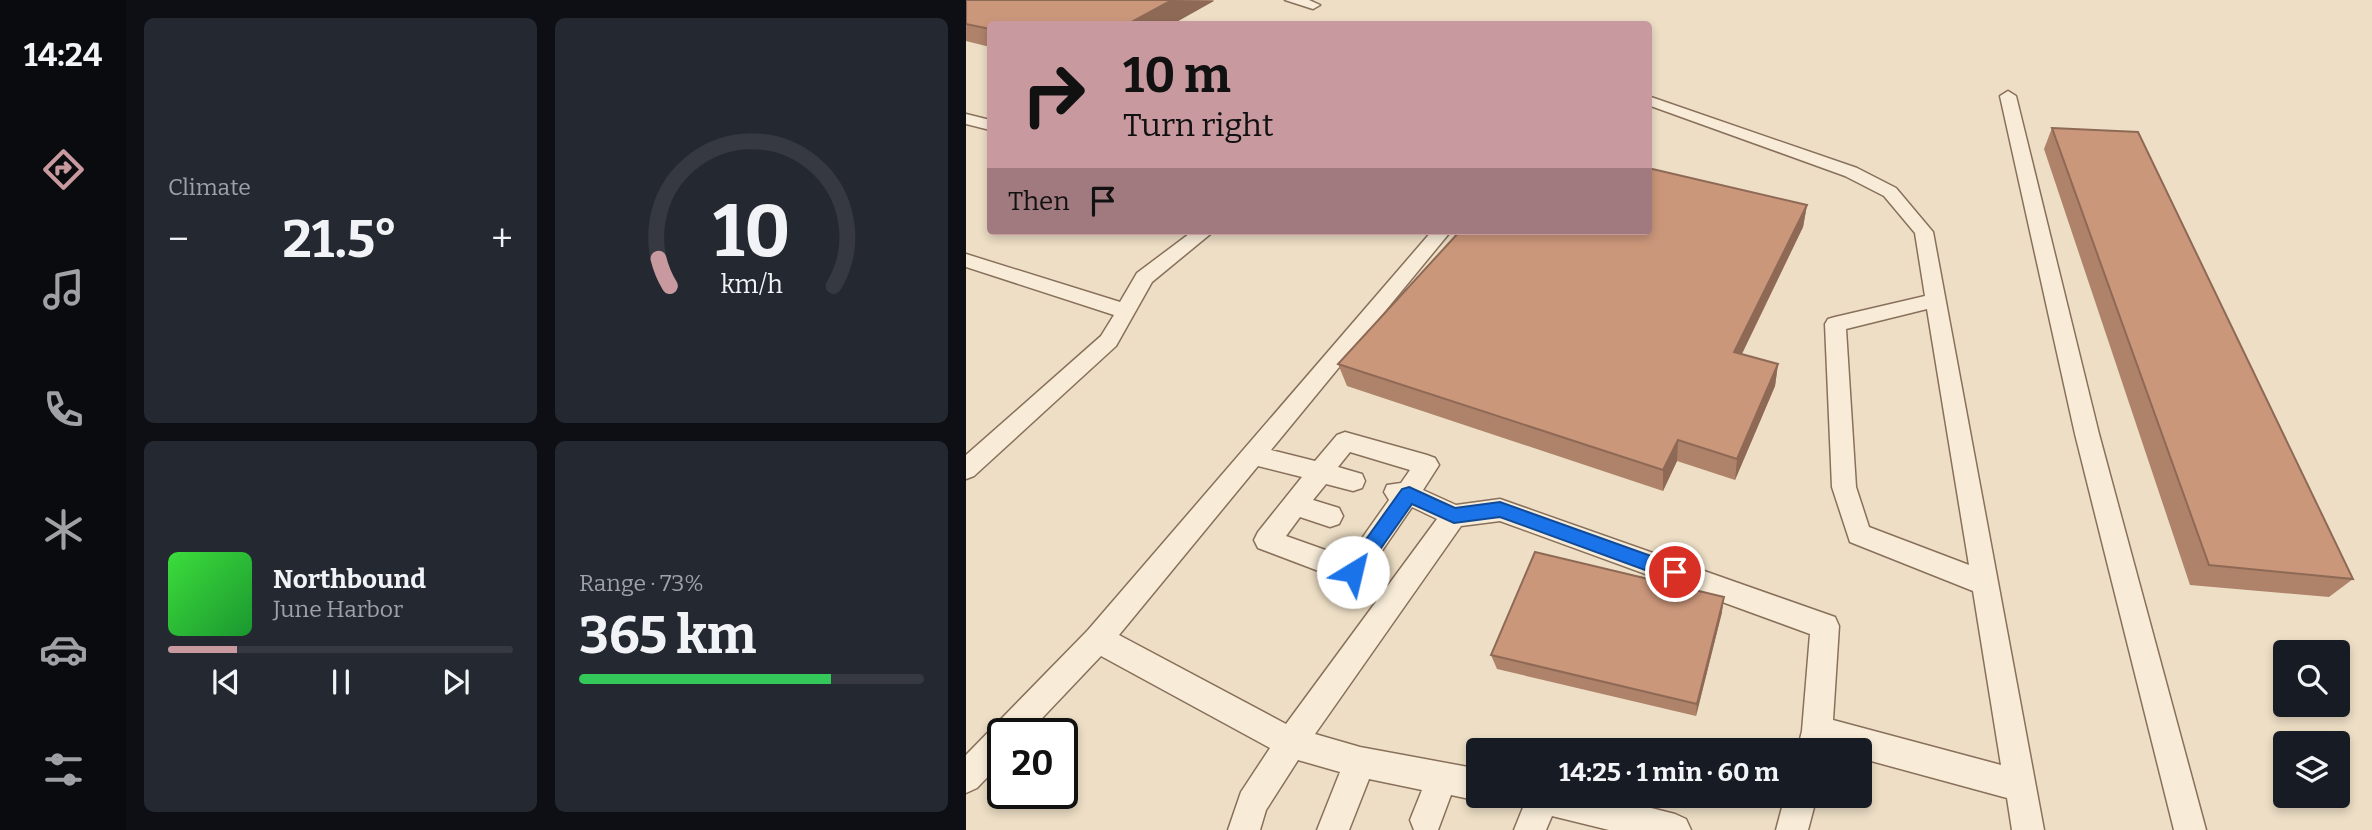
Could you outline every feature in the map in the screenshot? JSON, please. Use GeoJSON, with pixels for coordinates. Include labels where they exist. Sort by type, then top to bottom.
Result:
{"type":"FeatureCollection","features":[{"type":"Feature","properties":{"kind":"lane"},"geometry":{"type":"LineString","coordinates":[[1292,0],[1313,5]]}},
{"type":"Feature","properties":{"kind":"lane"},"geometry":{"type":"LineString","coordinates":[[2008,96],[2087,434],[2189,830]]}},
{"type":"Feature","properties":{"kind":"lane"},"geometry":{"type":"LineString","coordinates":[[1652,101],[1851,172],[1890,192],[1924,232],[2028,830]]}},
{"type":"Feature","properties":{"kind":"lane"},"geometry":{"type":"LineString","coordinates":[[966,119],[987,124]]}},
{"type":"Feature","properties":{"kind":"lane"},"geometry":{"type":"LineString","coordinates":[[966,469],[1108,341],[1144,278],[1200,235]]}},
{"type":"Feature","properties":{"kind":"lane"},"geometry":{"type":"LineString","coordinates":[[1022,718],[1098,639],[1439,235]]}},
{"type":"Feature","properties":{"kind":"lane"},"geometry":{"type":"LineString","coordinates":[[966,260],[1125,311]]}},
{"type":"Feature","properties":{"kind":"lane"},"geometry":{"type":"LineString","coordinates":[[1936,300],[1835,324],[1844,487],[1858,534],[1986,584]]}},
{"type":"Feature","properties":{"kind":"lane"},"geometry":{"type":"LineString","coordinates":[[1345,441],[1427,465],[1401,493],[1353,572],[1267,540],[1345,441]]}},
{"type":"Feature","properties":{"kind":"lane"},"geometry":{"type":"LineString","coordinates":[[1254,455],[1353,481]]}},
{"type":"Feature","properties":{"kind":"lane"},"geometry":{"type":"LineString","coordinates":[[1401,493],[1454,516],[1500,510],[1825,626],[1814,738]]}},
{"type":"Feature","properties":{"kind":"lane"},"geometry":{"type":"LineString","coordinates":[[1295,505],[1330,516]]}},
{"type":"Feature","properties":{"kind":"lane"},"geometry":{"type":"LineString","coordinates":[[1244,830],[1252,803],[1291,743],[1454,516]]}},
{"type":"Feature","properties":{"kind":"lane"},"geometry":{"type":"LineString","coordinates":[[1098,639],[1291,743],[1360,762],[1466,783]]}},
{"type":"Feature","properties":{"kind":"lane"},"geometry":{"type":"LineString","coordinates":[[1872,754],[2020,786]]}},
{"type":"Feature","properties":{"kind":"lane"},"geometry":{"type":"LineString","coordinates":[[966,777],[987,755]]}},
{"type":"Feature","properties":{"kind":"lane"},"geometry":{"type":"LineString","coordinates":[[1333,830],[1360,762]]}},
{"type":"Feature","properties":{"kind":"lane"},"geometry":{"type":"LineString","coordinates":[[1426,820],[1442,778]]}},
{"type":"Feature","properties":{"kind":"lane"},"geometry":{"type":"LineString","coordinates":[[1530,830],[1536,808]]}},
{"type":"Feature","properties":{"kind":"lane"},"geometry":{"type":"LineString","coordinates":[[1575,808],[1630,825],[1675,830]]}},
{"type":"Feature","properties":{"kind":"lane"},"geometry":{"type":"LineString","coordinates":[[1792,830],[1798,808]]}},
{"type":"Feature","properties":{"kind":"building"},"geometry":{"type":"Polygon","coordinates":[[[966,0],[1172,0],[1134,21],[987,21],[987,28],[966,24],[966,0]]]}},
{"type":"Feature","properties":{"kind":"building"},"geometry":{"type":"Polygon","coordinates":[[[2052,128],[2138,132],[2353,579],[2209,565],[2052,128]]]}},
{"type":"Feature","properties":{"kind":"building"},"geometry":{"type":"Polygon","coordinates":[[[1652,169],[1807,205],[1734,352],[1778,364],[1737,459],[1678,440],[1663,470],[1338,364],[1456,235],[1652,235],[1652,169]]]}},
{"type":"Feature","properties":{"kind":"building"},"geometry":{"type":"Polygon","coordinates":[[[1535,552],[1724,597],[1697,704],[1491,655],[1535,552]]]}},
{"type":"Feature","properties":{"kind":"route"},"geometry":{"type":"LineString","coordinates":[[1353,572],[1409,494],[1454,516],[1500,510],[1675,572]]}}]}
